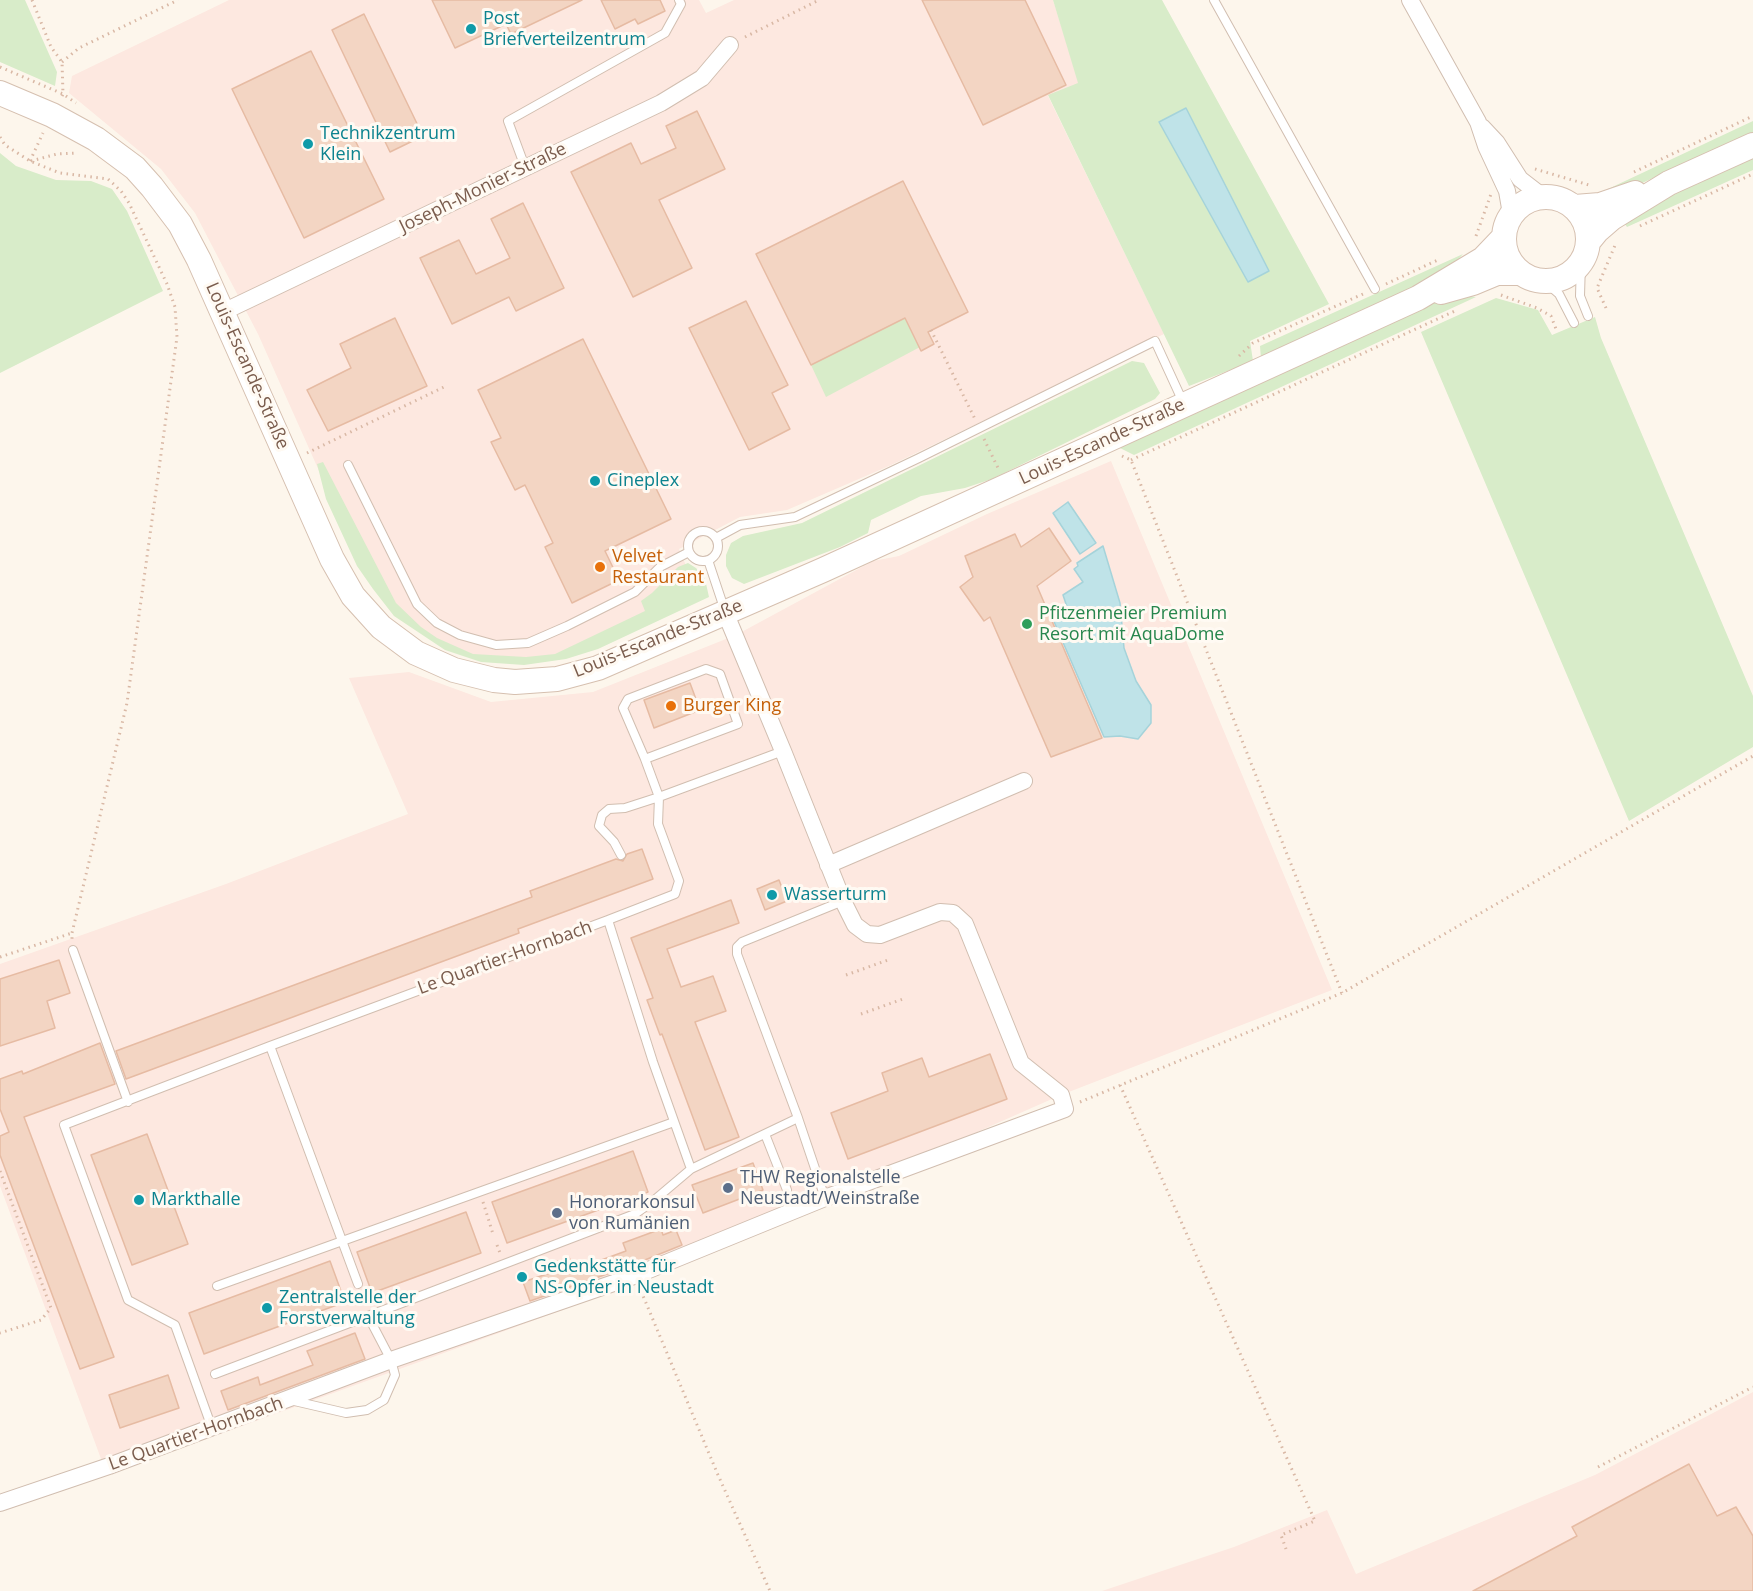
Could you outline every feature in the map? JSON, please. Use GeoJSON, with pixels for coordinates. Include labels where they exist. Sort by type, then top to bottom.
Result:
{"type":"FeatureCollection","features":[{"type":"Feature","properties":{"kind":"street"},"geometry":{"type":"LineString","coordinates":[[1410,0],[1478,122],[1486,146],[1507,191],[1507,254],[1513,265],[1532,277],[1565,277],[1585,252],[1597,231],[1612,218],[1669,183],[1753,145]]}},
{"type":"Feature","properties":{"kind":"street","name":"Joseph-Monier-Straße"},"geometry":{"type":"LineString","coordinates":[[223,312],[661,103],[702,78],[730,45]]}},
{"type":"Feature","properties":{"kind":"street","name":"Louis-Escande-Straße"},"geometry":{"type":"LineString","coordinates":[[0,93],[58,104],[88,134],[135,168],[168,207],[190,242],[223,312],[332,559],[353,596],[366,612],[398,641],[434,662],[474,676],[515,682],[557,679],[598,668],[823,570],[1418,298],[1483,259],[1508,226]]}},
{"type":"Feature","properties":{"kind":"street"},"geometry":{"type":"LineString","coordinates":[[1478,122],[1497,143],[1520,179],[1542,196]]}},
{"type":"Feature","properties":{"kind":"street"},"geometry":{"type":"LineString","coordinates":[[1575,207],[1600,205],[1669,183]]}},
{"type":"Feature","properties":{"kind":"street"},"geometry":{"type":"LineString","coordinates":[[1508,226],[1525,202],[1542,196],[1556,197],[1575,207],[1586,223],[1585,252]]}},
{"type":"Feature","properties":{"kind":"street","name":"Louis-Escande-Straße"},"geometry":{"type":"LineString","coordinates":[[1418,298],[1473,283],[1497,273],[1532,277]]}},
{"type":"Feature","properties":{"kind":"street"},"geometry":{"type":"LineString","coordinates":[[725,612],[843,901],[855,925],[867,934],[880,935],[940,912],[953,913],[965,924],[1021,1064],[1061,1095],[1065,1109]]}},
{"type":"Feature","properties":{"kind":"street"},"geometry":{"type":"LineString","coordinates":[[828,864],[1024,781]]}},
{"type":"Feature","properties":{"kind":"street","name":"Le Quartier-Hornbach"},"geometry":{"type":"LineString","coordinates":[[0,1503],[109,1466],[391,1360],[634,1275],[825,1198],[1065,1109]]}},
{"type":"Feature","properties":{"kind":"lane"},"geometry":{"type":"LineString","coordinates":[[525,167],[508,121],[665,33],[681,4],[679,0]]}},
{"type":"Feature","properties":{"kind":"lane"},"geometry":{"type":"LineString","coordinates":[[1214,0],[1375,289]]}},
{"type":"Feature","properties":{"kind":"lane"},"geometry":{"type":"LineString","coordinates":[[1585,252],[1580,296],[1588,316]]}},
{"type":"Feature","properties":{"kind":"lane"},"geometry":{"type":"LineString","coordinates":[[1532,277],[1559,294],[1574,323]]}},
{"type":"Feature","properties":{"kind":"lane"},"geometry":{"type":"LineString","coordinates":[[716,538],[740,525],[795,517],[1155,341],[1184,404]]}},
{"type":"Feature","properties":{"kind":"lane"},"geometry":{"type":"LineString","coordinates":[[348,465],[417,604],[436,622],[460,635],[496,645],[528,643],[567,626],[635,592],[660,567],[689,552]]}},
{"type":"Feature","properties":{"kind":"lane"},"geometry":{"type":"LineString","coordinates":[[705,531],[716,538],[716,553],[708,560],[695,559],[689,552],[689,539],[696,533],[705,531]]}},
{"type":"Feature","properties":{"kind":"lane"},"geometry":{"type":"LineString","coordinates":[[708,560],[725,612]]}},
{"type":"Feature","properties":{"kind":"lane"},"geometry":{"type":"LineString","coordinates":[[608,920],[675,894],[679,881],[658,824],[659,797],[623,708],[628,699],[706,669],[720,674],[738,724],[645,759]]}},
{"type":"Feature","properties":{"kind":"lane"},"geometry":{"type":"LineString","coordinates":[[621,855],[615,842],[599,826],[602,815],[609,809],[624,808],[659,797],[783,751]]}},
{"type":"Feature","properties":{"kind":"lane"},"geometry":{"type":"LineString","coordinates":[[825,1198],[737,954],[737,947],[742,942],[843,901]]}},
{"type":"Feature","properties":{"kind":"lane","name":"Le Quartier-Hornbach"},"geometry":{"type":"LineString","coordinates":[[212,1428],[175,1325],[128,1300],[64,1125],[608,920],[653,1062],[691,1169]]}},
{"type":"Feature","properties":{"kind":"lane"},"geometry":{"type":"LineString","coordinates":[[73,950],[128,1102]]}},
{"type":"Feature","properties":{"kind":"lane"},"geometry":{"type":"LineString","coordinates":[[270,1046],[358,1284]]}},
{"type":"Feature","properties":{"kind":"lane"},"geometry":{"type":"LineString","coordinates":[[215,1374],[635,1214],[691,1169],[798,1118]]}},
{"type":"Feature","properties":{"kind":"lane"},"geometry":{"type":"LineString","coordinates":[[217,1286],[674,1122]]}},
{"type":"Feature","properties":{"kind":"lane"},"geometry":{"type":"LineString","coordinates":[[765,1134],[787,1190]]}},
{"type":"Feature","properties":{"kind":"lane"},"geometry":{"type":"LineString","coordinates":[[289,1400],[346,1413],[367,1410],[384,1400],[395,1375],[391,1360],[368,1316]]}},
{"type":"Feature","properties":{"kind":"path"},"geometry":{"type":"LineString","coordinates":[[30,161],[58,104],[62,63],[51,46],[32,0]]}},
{"type":"Feature","properties":{"kind":"path"},"geometry":{"type":"LineString","coordinates":[[62,63],[79,48],[178,0]]}},
{"type":"Feature","properties":{"kind":"path"},"geometry":{"type":"LineString","coordinates":[[730,45],[819,0]]}},
{"type":"Feature","properties":{"kind":"path"},"geometry":{"type":"LineString","coordinates":[[0,67],[58,104]]}},
{"type":"Feature","properties":{"kind":"path"},"geometry":{"type":"LineString","coordinates":[[1630,174],[1753,116]]}},
{"type":"Feature","properties":{"kind":"path"},"geometry":{"type":"LineString","coordinates":[[0,137],[5,145],[30,161],[60,172],[108,179],[121,190],[167,284],[175,307],[177,337],[127,703],[72,933],[73,950]]}},
{"type":"Feature","properties":{"kind":"path"},"geometry":{"type":"LineString","coordinates":[[30,161],[57,154],[80,153]]}},
{"type":"Feature","properties":{"kind":"path"},"geometry":{"type":"LineString","coordinates":[[1532,169],[1539,169],[1600,188]]}},
{"type":"Feature","properties":{"kind":"path"},"geometry":{"type":"LineString","coordinates":[[1630,231],[1753,174]]}},
{"type":"Feature","properties":{"kind":"path"},"geometry":{"type":"LineString","coordinates":[[1473,244],[1492,188]]}},
{"type":"Feature","properties":{"kind":"path"},"geometry":{"type":"LineString","coordinates":[[1606,308],[1597,288],[1619,236]]}},
{"type":"Feature","properties":{"kind":"path"},"geometry":{"type":"LineString","coordinates":[[1253,343],[1448,255]]}},
{"type":"Feature","properties":{"kind":"path"},"geometry":{"type":"LineString","coordinates":[[1497,293],[1537,308],[1551,316],[1556,329]]}},
{"type":"Feature","properties":{"kind":"path"},"geometry":{"type":"LineString","coordinates":[[1342,993],[1131,460],[1404,333],[1463,308]]}},
{"type":"Feature","properties":{"kind":"path"},"geometry":{"type":"LineString","coordinates":[[931,330],[1007,485]]}},
{"type":"Feature","properties":{"kind":"path"},"geometry":{"type":"LineString","coordinates":[[289,461],[444,387]]}},
{"type":"Feature","properties":{"kind":"path"},"geometry":{"type":"LineString","coordinates":[[1065,1109],[1342,993],[1753,756]]}},
{"type":"Feature","properties":{"kind":"path"},"geometry":{"type":"LineString","coordinates":[[0,957],[72,933]]}},
{"type":"Feature","properties":{"kind":"path"},"geometry":{"type":"LineString","coordinates":[[846,975],[891,959]]}},
{"type":"Feature","properties":{"kind":"path"},"geometry":{"type":"LineString","coordinates":[[861,1014],[906,998]]}},
{"type":"Feature","properties":{"kind":"path"},"geometry":{"type":"LineString","coordinates":[[1120,1085],[1315,1521],[1281,1535],[1286,1549]]}},
{"type":"Feature","properties":{"kind":"path"},"geometry":{"type":"LineString","coordinates":[[0,1171],[51,1308],[41,1320],[0,1333]]}},
{"type":"Feature","properties":{"kind":"path"},"geometry":{"type":"LineString","coordinates":[[480,1192],[493,1234]]}},
{"type":"Feature","properties":{"kind":"path"},"geometry":{"type":"LineString","coordinates":[[634,1275],[718,1475],[770,1591]]}},
{"type":"Feature","properties":{"kind":"path"},"geometry":{"type":"LineString","coordinates":[[1598,1467],[1753,1387]]}},
{"type":"Feature","properties":{"kind":"shaded area"},"geometry":{"type":"Polygon","coordinates":[[[229,0],[699,0],[706,13],[734,0],[1053,0],[1079,83],[1048,96],[1164,334],[889,466],[787,510],[740,517],[679,549],[698,594],[551,659],[473,657],[439,643],[404,619],[361,565],[258,334],[195,213],[161,169],[69,93],[72,76],[229,0]]]}},
{"type":"Feature","properties":{"kind":"shaded area"},"geometry":{"type":"Polygon","coordinates":[[[1111,461],[1332,990],[1061,1095],[626,1287],[107,1475],[0,1186],[0,964],[226,884],[408,814],[349,678],[409,672],[491,702],[593,692],[736,635],[873,561],[899,556],[987,514],[1111,461]]]}},
{"type":"Feature","properties":{"kind":"shaded area"},"geometry":{"type":"Polygon","coordinates":[[[1753,1392],[1753,1591],[1102,1591],[1234,1547],[1327,1510],[1356,1574],[1595,1475],[1753,1392]]]}},
{"type":"Feature","properties":{"kind":"green space"},"geometry":{"type":"Polygon","coordinates":[[[0,0],[25,0],[57,72],[55,86],[0,62],[0,0]]]}},
{"type":"Feature","properties":{"kind":"green space"},"geometry":{"type":"Polygon","coordinates":[[[1053,0],[1162,0],[1329,304],[1250,341],[1253,361],[1189,386],[1048,95],[1078,83],[1053,0]]]}},
{"type":"Feature","properties":{"kind":"green space"},"geometry":{"type":"Polygon","coordinates":[[[1753,121],[1753,133],[1611,197],[1608,189],[1753,121]]]}},
{"type":"Feature","properties":{"kind":"green space"},"geometry":{"type":"Polygon","coordinates":[[[0,153],[16,166],[56,180],[91,181],[112,189],[127,211],[163,291],[0,373],[0,153]]]}},
{"type":"Feature","properties":{"kind":"green space"},"geometry":{"type":"Polygon","coordinates":[[[1753,155],[1753,170],[1627,227],[1622,220],[1753,155]]]}},
{"type":"Feature","properties":{"kind":"green space"},"geometry":{"type":"Polygon","coordinates":[[[1463,254],[1443,276],[1261,359],[1260,346],[1463,254]]]}},
{"type":"Feature","properties":{"kind":"green space"},"geometry":{"type":"Polygon","coordinates":[[[1451,293],[1476,297],[1134,455],[1116,446],[1451,293]]]}},
{"type":"Feature","properties":{"kind":"green space"},"geometry":{"type":"Polygon","coordinates":[[[1496,298],[1538,310],[1552,335],[1595,317],[1601,338],[1753,696],[1753,747],[1629,821],[1421,332],[1496,298]]]}},
{"type":"Feature","properties":{"kind":"green space"},"geometry":{"type":"Polygon","coordinates":[[[905,318],[920,347],[826,397],[811,365],[905,318]]]}},
{"type":"Feature","properties":{"kind":"green space"},"geometry":{"type":"Polygon","coordinates":[[[1132,361],[1144,363],[1160,393],[1155,399],[992,479],[965,488],[921,496],[871,520],[868,533],[840,547],[744,584],[732,578],[726,566],[726,555],[731,543],[743,536],[802,523],[1132,361]]]}},
{"type":"Feature","properties":{"kind":"green space"},"geometry":{"type":"Polygon","coordinates":[[[323,462],[396,603],[421,627],[437,638],[473,654],[526,657],[555,654],[645,611],[641,601],[678,567],[688,563],[696,568],[705,579],[709,597],[598,649],[566,659],[524,665],[481,662],[445,650],[394,616],[357,566],[326,499],[317,464],[323,462]]]}},
{"type":"Feature","properties":{"kind":"water"},"geometry":{"type":"Polygon","coordinates":[[[1186,108],[1269,271],[1248,282],[1159,122],[1186,108]]]}},
{"type":"Feature","properties":{"kind":"water"},"geometry":{"type":"Polygon","coordinates":[[[1068,502],[1096,543],[1080,554],[1053,513],[1068,502]]]}},
{"type":"Feature","properties":{"kind":"water"},"geometry":{"type":"Polygon","coordinates":[[[1103,546],[1120,603],[1124,648],[1136,681],[1151,705],[1151,723],[1138,739],[1120,736],[1104,737],[1052,617],[1068,610],[1063,595],[1083,582],[1074,569],[1078,566],[1077,563],[1103,546]]]}},
{"type":"Feature","properties":{"kind":"building","name":"Post Briefverteilzentrum"},"geometry":{"type":"Polygon","coordinates":[[[432,0],[582,0],[511,34],[506,24],[455,48],[432,0]]]}},
{"type":"Feature","properties":{"kind":"building","name":"Post Briefverteilzentrum"},"geometry":{"type":"Polygon","coordinates":[[[601,0],[660,0],[665,11],[638,24],[635,19],[615,29],[601,0]]]}},
{"type":"Feature","properties":{"kind":"building"},"geometry":{"type":"Polygon","coordinates":[[[922,0],[1025,0],[1066,85],[983,125],[922,0]]]}},
{"type":"Feature","properties":{"kind":"building"},"geometry":{"type":"Polygon","coordinates":[[[364,14],[423,136],[390,152],[332,30],[364,14]]]}},
{"type":"Feature","properties":{"kind":"building","name":"Technikzentrum Klein"},"geometry":{"type":"Polygon","coordinates":[[[311,51],[384,199],[304,238],[232,89],[311,51]]]}},
{"type":"Feature","properties":{"kind":"building"},"geometry":{"type":"Polygon","coordinates":[[[697,111],[725,169],[659,200],[692,268],[633,297],[571,172],[631,143],[641,164],[676,148],[666,126],[697,111]]]}},
{"type":"Feature","properties":{"kind":"building"},"geometry":{"type":"Polygon","coordinates":[[[903,181],[968,312],[928,332],[934,344],[921,351],[905,318],[811,365],[756,254],[903,181]]]}},
{"type":"Feature","properties":{"kind":"building"},"geometry":{"type":"Polygon","coordinates":[[[523,203],[564,288],[516,311],[509,297],[452,324],[420,258],[459,240],[476,274],[510,258],[491,219],[523,203]]]}},
{"type":"Feature","properties":{"kind":"building"},"geometry":{"type":"Polygon","coordinates":[[[746,301],[788,385],[772,393],[790,429],[749,450],[689,328],[746,301]]]}},
{"type":"Feature","properties":{"kind":"building"},"geometry":{"type":"Polygon","coordinates":[[[395,318],[427,386],[328,431],[307,390],[351,368],[340,344],[395,318]]]}},
{"type":"Feature","properties":{"kind":"building"},"geometry":{"type":"Polygon","coordinates":[[[583,339],[671,519],[605,551],[619,580],[572,603],[545,547],[553,543],[525,485],[515,490],[491,442],[501,438],[478,390],[583,339]]]}},
{"type":"Feature","properties":{"kind":"building"},"geometry":{"type":"Polygon","coordinates":[[[1049,528],[1071,561],[1037,586],[1102,738],[1051,757],[990,617],[984,621],[960,587],[973,577],[965,556],[1015,534],[1021,547],[1049,528]]]}},
{"type":"Feature","properties":{"kind":"building"},"geometry":{"type":"Polygon","coordinates":[[[690,683],[700,710],[654,728],[644,700],[690,683]]]}},
{"type":"Feature","properties":{"kind":"building"},"geometry":{"type":"Polygon","coordinates":[[[642,849],[653,879],[518,929],[519,933],[126,1079],[116,1051],[532,897],[530,891],[616,859],[623,861],[627,854],[642,849]]]}},
{"type":"Feature","properties":{"kind":"building","name":"Wasserturm"},"geometry":{"type":"Polygon","coordinates":[[[779,880],[787,901],[765,910],[757,889],[779,880]]]}},
{"type":"Feature","properties":{"kind":"building"},"geometry":{"type":"Polygon","coordinates":[[[731,900],[739,923],[667,949],[681,987],[713,976],[726,1011],[695,1022],[739,1137],[705,1150],[647,1000],[653,998],[631,938],[731,900]]]}},
{"type":"Feature","properties":{"kind":"building"},"geometry":{"type":"Polygon","coordinates":[[[59,960],[70,993],[47,1001],[55,1028],[0,1046],[0,979],[59,960]]]}},
{"type":"Feature","properties":{"kind":"building"},"geometry":{"type":"Polygon","coordinates":[[[100,1043],[115,1084],[24,1117],[114,1357],[80,1369],[0,1155],[0,1136],[9,1132],[0,1109],[0,1079],[22,1071],[23,1074],[100,1043]]]}},
{"type":"Feature","properties":{"kind":"building"},"geometry":{"type":"Polygon","coordinates":[[[990,1054],[1007,1099],[848,1159],[831,1113],[888,1091],[882,1073],[922,1058],[929,1077],[990,1054]]]}},
{"type":"Feature","properties":{"kind":"building","name":"Markthalle"},"geometry":{"type":"Polygon","coordinates":[[[147,1134],[188,1244],[132,1265],[91,1155],[147,1134]]]}},
{"type":"Feature","properties":{"kind":"building"},"geometry":{"type":"Polygon","coordinates":[[[633,1151],[648,1192],[507,1243],[492,1202],[633,1151]]]}},
{"type":"Feature","properties":{"kind":"building","name":"THW Regionalstelle Neustadt/Weinstraße"},"geometry":{"type":"Polygon","coordinates":[[[753,1163],[763,1190],[703,1213],[692,1185],[753,1163]]]}},
{"type":"Feature","properties":{"kind":"building"},"geometry":{"type":"Polygon","coordinates":[[[466,1212],[481,1253],[372,1293],[357,1252],[466,1212]]]}},
{"type":"Feature","properties":{"kind":"building"},"geometry":{"type":"Polygon","coordinates":[[[661,1229],[663,1235],[676,1230],[682,1245],[530,1301],[523,1282],[559,1270],[556,1262],[569,1257],[574,1270],[626,1251],[623,1243],[661,1229]]]}},
{"type":"Feature","properties":{"kind":"building","name":"Zentralstelle der Forstverwaltung"},"geometry":{"type":"Polygon","coordinates":[[[330,1261],[345,1302],[204,1354],[189,1313],[330,1261]]]}},
{"type":"Feature","properties":{"kind":"building"},"geometry":{"type":"Polygon","coordinates":[[[355,1333],[365,1359],[228,1410],[221,1391],[258,1377],[260,1385],[313,1365],[307,1351],[355,1333]]]}},
{"type":"Feature","properties":{"kind":"building"},"geometry":{"type":"Polygon","coordinates":[[[168,1375],[179,1408],[120,1428],[109,1395],[168,1375]]]}},
{"type":"Feature","properties":{"kind":"building"},"geometry":{"type":"Polygon","coordinates":[[[1689,1464],[1717,1516],[1736,1507],[1753,1536],[1753,1591],[1473,1591],[1577,1536],[1572,1527],[1689,1464]]]}},
{"type":"Feature","properties":{"kind":"place","name":"Post Briefverteilzentrum"},"geometry":{"type":"Point","coordinates":[471,29]}},
{"type":"Feature","properties":{"kind":"place","name":"Technikzentrum Klein"},"geometry":{"type":"Point","coordinates":[308,144]}},
{"type":"Feature","properties":{"kind":"place","name":"Cineplex"},"geometry":{"type":"Point","coordinates":[595,481]}},
{"type":"Feature","properties":{"kind":"place","name":"Velvet Restaurant"},"geometry":{"type":"Point","coordinates":[600,567]}},
{"type":"Feature","properties":{"kind":"place","name":"Pfitzenmeier Premium Resort mit AquaDome"},"geometry":{"type":"Point","coordinates":[1027,624]}},
{"type":"Feature","properties":{"kind":"place","name":"Burger King"},"geometry":{"type":"Point","coordinates":[671,706]}},
{"type":"Feature","properties":{"kind":"place","name":"Wasserturm"},"geometry":{"type":"Point","coordinates":[772,895]}},
{"type":"Feature","properties":{"kind":"place","name":"THW Regionalstelle Neustadt/Weinstraße"},"geometry":{"type":"Point","coordinates":[728,1188]}},
{"type":"Feature","properties":{"kind":"place","name":"Markthalle"},"geometry":{"type":"Point","coordinates":[139,1200]}},
{"type":"Feature","properties":{"kind":"place","name":"Honorarkonsul von Rumänien"},"geometry":{"type":"Point","coordinates":[557,1213]}},
{"type":"Feature","properties":{"kind":"place","name":"Gedenkstätte für NS-Opfer in Neustadt"},"geometry":{"type":"Point","coordinates":[522,1277]}},
{"type":"Feature","properties":{"kind":"place","name":"Zentralstelle der Forstverwaltung"},"geometry":{"type":"Point","coordinates":[267,1308]}}]}
